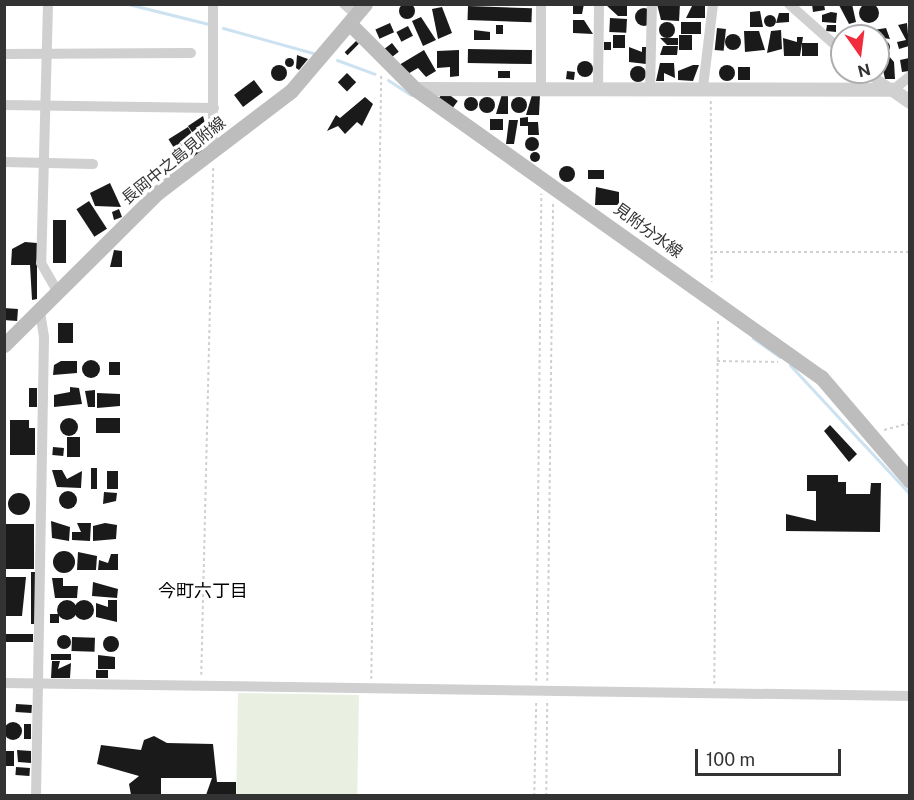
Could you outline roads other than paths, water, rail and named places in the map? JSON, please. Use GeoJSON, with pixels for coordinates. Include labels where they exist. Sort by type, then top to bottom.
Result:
{"type":"FeatureCollection","features":[{"type":"Feature","properties":{"kind":"main road","name":"見附分水線"},"geometry":{"type":"LineString","coordinates":[[358,15],[384,58],[415,89],[821,376],[909,481]]}},
{"type":"Feature","properties":{"kind":"main road","name":"長岡中之島見附線"},"geometry":{"type":"LineString","coordinates":[[4,345],[39,307],[157,193],[291,91],[358,15]]}},
{"type":"Feature","properties":{"kind":"street"},"geometry":{"type":"LineString","coordinates":[[48,4],[41,263],[57,291]]}},
{"type":"Feature","properties":{"kind":"street"},"geometry":{"type":"LineString","coordinates":[[213,4],[213,151]]}},
{"type":"Feature","properties":{"kind":"street"},"geometry":{"type":"LineString","coordinates":[[344,4],[358,15]]}},
{"type":"Feature","properties":{"kind":"street"},"geometry":{"type":"LineString","coordinates":[[541,4],[541,90]]}},
{"type":"Feature","properties":{"kind":"street"},"geometry":{"type":"LineString","coordinates":[[598,89],[599,4]]}},
{"type":"Feature","properties":{"kind":"street"},"geometry":{"type":"LineString","coordinates":[[650,91],[652,4]]}},
{"type":"Feature","properties":{"kind":"street"},"geometry":{"type":"LineString","coordinates":[[707,88],[713,4]]}},
{"type":"Feature","properties":{"kind":"street"},"geometry":{"type":"LineString","coordinates":[[789,4],[830,40]]}},
{"type":"Feature","properties":{"kind":"street"},"geometry":{"type":"LineString","coordinates":[[4,54],[191,53]]}},
{"type":"Feature","properties":{"kind":"street"},"geometry":{"type":"LineString","coordinates":[[415,89],[892,90],[909,76]]}},
{"type":"Feature","properties":{"kind":"street"},"geometry":{"type":"LineString","coordinates":[[883,84],[909,102]]}},
{"type":"Feature","properties":{"kind":"street"},"geometry":{"type":"LineString","coordinates":[[4,105],[214,108]]}},
{"type":"Feature","properties":{"kind":"street"},"geometry":{"type":"LineString","coordinates":[[4,162],[93,164]]}},
{"type":"Feature","properties":{"kind":"street"},"geometry":{"type":"LineString","coordinates":[[36,795],[44,337],[39,307]]}},
{"type":"Feature","properties":{"kind":"street"},"geometry":{"type":"LineString","coordinates":[[4,683],[909,696]]}},
{"type":"Feature","properties":{"kind":"waterway"},"geometry":{"type":"LineString","coordinates":[[128,4],[209,24]]}},
{"type":"Feature","properties":{"kind":"waterway"},"geometry":{"type":"LineString","coordinates":[[223,28],[317,54]]}},
{"type":"Feature","properties":{"kind":"waterway"},"geometry":{"type":"LineString","coordinates":[[337,60],[375,74]]}},
{"type":"Feature","properties":{"kind":"waterway"},"geometry":{"type":"LineString","coordinates":[[388,80],[411,95]]}},
{"type":"Feature","properties":{"kind":"waterway"},"geometry":{"type":"LineString","coordinates":[[753,338],[780,357]]}},
{"type":"Feature","properties":{"kind":"waterway"},"geometry":{"type":"LineString","coordinates":[[790,365],[910,494]]}},
{"type":"Feature","properties":{"kind":"district","name":"今町六丁目"},"geometry":{"type":"Point","coordinates":[203,591]}}]}
